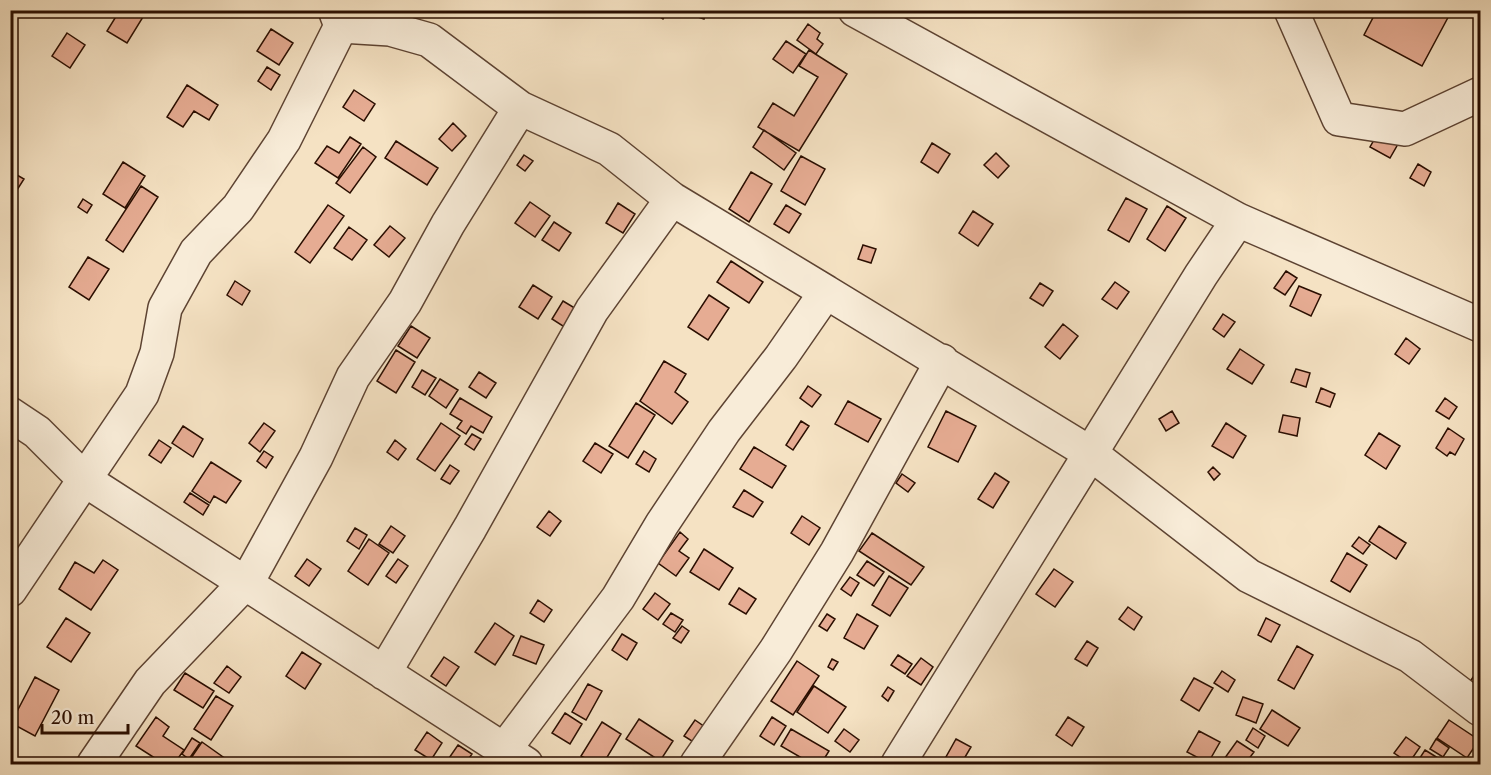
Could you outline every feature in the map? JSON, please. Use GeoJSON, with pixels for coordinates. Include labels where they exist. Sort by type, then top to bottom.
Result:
{"type":"FeatureCollection","features":[{"type":"Feature","properties":{"kind":"street"},"geometry":{"type":"LineString","coordinates":[[855,10],[1238,220],[1480,325]]}},
{"type":"Feature","properties":{"kind":"street"},"geometry":{"type":"LineString","coordinates":[[1291,10],[1340,119],[1405,129],[1480,94]]}},
{"type":"Feature","properties":{"kind":"street"},"geometry":{"type":"LineString","coordinates":[[1305,10],[1314,14],[1321,10]]}},
{"type":"Feature","properties":{"kind":"street"},"geometry":{"type":"LineString","coordinates":[[10,590],[142,394],[157,353],[165,308],[196,252],[238,208],[284,140],[338,18],[429,40],[520,108],[609,149],[672,199],[1090,453],[1249,576],[1410,656],[1480,710]]}},
{"type":"Feature","properties":{"kind":"street"},"geometry":{"type":"LineString","coordinates":[[93,765],[150,682],[245,584],[316,457],[352,377],[405,302],[448,224],[520,108]]}},
{"type":"Feature","properties":{"kind":"street"},"geometry":{"type":"LineString","coordinates":[[384,673],[509,460],[592,310],[672,199]]}},
{"type":"Feature","properties":{"kind":"street"},"geometry":{"type":"LineString","coordinates":[[898,765],[1090,453],[1238,220]]}},
{"type":"Feature","properties":{"kind":"street"},"geometry":{"type":"LineString","coordinates":[[10,414],[37,432],[85,480],[515,757],[618,598],[662,524],[724,431],[781,357],[826,292]]}},
{"type":"Feature","properties":{"kind":"street"},"geometry":{"type":"LineString","coordinates":[[698,765],[776,650],[837,552],[942,361]]}},
{"type":"Feature","properties":{"kind":"building"},"geometry":{"type":"Polygon","coordinates":[[[120,10],[132,10],[143,17],[127,43],[107,31],[120,10]]]}},
{"type":"Feature","properties":{"kind":"building"},"geometry":{"type":"Polygon","coordinates":[[[649,10],[668,10],[663,19],[649,10]]]}},
{"type":"Feature","properties":{"kind":"building"},"geometry":{"type":"Polygon","coordinates":[[[690,10],[707,10],[704,19],[689,14],[690,10]]]}},
{"type":"Feature","properties":{"kind":"building"},"geometry":{"type":"Polygon","coordinates":[[[1377,10],[1452,10],[1422,66],[1364,35],[1377,10]]]}},
{"type":"Feature","properties":{"kind":"building"},"geometry":{"type":"Polygon","coordinates":[[[808,24],[820,33],[817,39],[823,44],[816,54],[797,40],[808,24]]]}},
{"type":"Feature","properties":{"kind":"building"},"geometry":{"type":"Polygon","coordinates":[[[271,29],[293,43],[279,65],[257,51],[271,29]]]}},
{"type":"Feature","properties":{"kind":"building"},"geometry":{"type":"Polygon","coordinates":[[[67,33],[85,45],[70,68],[52,56],[67,33]]]}},
{"type":"Feature","properties":{"kind":"building"},"geometry":{"type":"Polygon","coordinates":[[[786,41],[806,54],[793,73],[773,59],[786,41]]]}},
{"type":"Feature","properties":{"kind":"building"},"geometry":{"type":"Polygon","coordinates":[[[809,50],[847,74],[799,151],[758,127],[773,103],[794,116],[818,77],[799,66],[809,50]]]}},
{"type":"Feature","properties":{"kind":"building"},"geometry":{"type":"Polygon","coordinates":[[[267,67],[280,75],[271,90],[258,81],[267,67]]]}},
{"type":"Feature","properties":{"kind":"building"},"geometry":{"type":"Polygon","coordinates":[[[187,85],[218,105],[209,120],[194,111],[183,127],[167,117],[187,85]]]}},
{"type":"Feature","properties":{"kind":"building"},"geometry":{"type":"Polygon","coordinates":[[[354,90],[375,104],[364,121],[343,107],[354,90]]]}},
{"type":"Feature","properties":{"kind":"building"},"geometry":{"type":"Polygon","coordinates":[[[453,123],[466,136],[452,151],[439,139],[453,123]]]}},
{"type":"Feature","properties":{"kind":"building"},"geometry":{"type":"Polygon","coordinates":[[[764,130],[796,153],[784,170],[753,147],[764,130]]]}},
{"type":"Feature","properties":{"kind":"building"},"geometry":{"type":"Polygon","coordinates":[[[1378,133],[1398,144],[1390,158],[1370,147],[1378,133]]]}},
{"type":"Feature","properties":{"kind":"building"},"geometry":{"type":"Polygon","coordinates":[[[350,137],[361,144],[338,178],[315,163],[327,146],[339,153],[350,137]]]}},
{"type":"Feature","properties":{"kind":"building"},"geometry":{"type":"Polygon","coordinates":[[[396,141],[438,168],[427,185],[385,158],[396,141]]]}},
{"type":"Feature","properties":{"kind":"building"},"geometry":{"type":"Polygon","coordinates":[[[932,143],[950,154],[938,173],[921,162],[932,143]]]}},
{"type":"Feature","properties":{"kind":"building"},"geometry":{"type":"Polygon","coordinates":[[[363,147],[376,157],[350,193],[336,183],[363,147]]]}},
{"type":"Feature","properties":{"kind":"building"},"geometry":{"type":"Polygon","coordinates":[[[996,153],[1009,166],[998,178],[984,165],[996,153]]]}},
{"type":"Feature","properties":{"kind":"building"},"geometry":{"type":"Polygon","coordinates":[[[524,155],[533,161],[525,171],[517,165],[524,155]]]}},
{"type":"Feature","properties":{"kind":"building"},"geometry":{"type":"Polygon","coordinates":[[[801,156],[825,169],[805,205],[781,191],[801,156]]]}},
{"type":"Feature","properties":{"kind":"building"},"geometry":{"type":"Polygon","coordinates":[[[123,162],[145,176],[125,208],[103,194],[123,162]]]}},
{"type":"Feature","properties":{"kind":"building"},"geometry":{"type":"Polygon","coordinates":[[[1418,164],[1431,172],[1424,186],[1410,178],[1418,164]]]}},
{"type":"Feature","properties":{"kind":"building"},"geometry":{"type":"Polygon","coordinates":[[[10,171],[24,179],[10,201],[10,171]]]}},
{"type":"Feature","properties":{"kind":"building"},"geometry":{"type":"Polygon","coordinates":[[[751,172],[772,184],[749,222],[729,209],[751,172]]]}},
{"type":"Feature","properties":{"kind":"building"},"geometry":{"type":"Polygon","coordinates":[[[141,186],[158,197],[123,252],[106,240],[141,186]]]}},
{"type":"Feature","properties":{"kind":"building"},"geometry":{"type":"Polygon","coordinates":[[[1126,198],[1147,209],[1129,242],[1108,230],[1126,198]]]}},
{"type":"Feature","properties":{"kind":"building"},"geometry":{"type":"Polygon","coordinates":[[[83,199],[92,205],[87,213],[78,207],[83,199]]]}},
{"type":"Feature","properties":{"kind":"building"},"geometry":{"type":"Polygon","coordinates":[[[530,202],[550,216],[535,237],[515,223],[530,202]]]}},
{"type":"Feature","properties":{"kind":"building"},"geometry":{"type":"Polygon","coordinates":[[[618,203],[635,214],[623,233],[606,223],[618,203]]]}},
{"type":"Feature","properties":{"kind":"building"},"geometry":{"type":"Polygon","coordinates":[[[328,205],[344,216],[310,263],[295,252],[328,205]]]}},
{"type":"Feature","properties":{"kind":"building"},"geometry":{"type":"Polygon","coordinates":[[[786,205],[801,214],[789,233],[774,224],[786,205]]]}},
{"type":"Feature","properties":{"kind":"building"},"geometry":{"type":"Polygon","coordinates":[[[1167,206],[1186,218],[1165,251],[1147,239],[1167,206]]]}},
{"type":"Feature","properties":{"kind":"building"},"geometry":{"type":"Polygon","coordinates":[[[973,211],[993,224],[978,246],[959,233],[973,211]]]}},
{"type":"Feature","properties":{"kind":"building"},"geometry":{"type":"Polygon","coordinates":[[[554,222],[571,233],[559,251],[542,240],[554,222]]]}},
{"type":"Feature","properties":{"kind":"building"},"geometry":{"type":"Polygon","coordinates":[[[390,226],[405,238],[389,257],[374,245],[390,226]]]}},
{"type":"Feature","properties":{"kind":"building"},"geometry":{"type":"Polygon","coordinates":[[[349,227],[367,240],[352,260],[334,248],[349,227]]]}},
{"type":"Feature","properties":{"kind":"building"},"geometry":{"type":"Polygon","coordinates":[[[863,245],[876,249],[871,263],[858,259],[863,245]]]}},
{"type":"Feature","properties":{"kind":"building"},"geometry":{"type":"Polygon","coordinates":[[[88,257],[109,269],[89,300],[69,287],[88,257]]]}},
{"type":"Feature","properties":{"kind":"building"},"geometry":{"type":"Polygon","coordinates":[[[731,261],[763,282],[749,303],[717,282],[731,261]]]}},
{"type":"Feature","properties":{"kind":"building"},"geometry":{"type":"Polygon","coordinates":[[[1286,271],[1297,278],[1285,295],[1274,288],[1286,271]]]}},
{"type":"Feature","properties":{"kind":"building"},"geometry":{"type":"Polygon","coordinates":[[[235,281],[250,291],[242,305],[227,295],[235,281]]]}},
{"type":"Feature","properties":{"kind":"building"},"geometry":{"type":"Polygon","coordinates":[[[1115,282],[1129,292],[1117,309],[1102,299],[1115,282]]]}},
{"type":"Feature","properties":{"kind":"building"},"geometry":{"type":"Polygon","coordinates":[[[1040,283],[1053,291],[1043,306],[1030,298],[1040,283]]]}},
{"type":"Feature","properties":{"kind":"building"},"geometry":{"type":"Polygon","coordinates":[[[533,285],[552,297],[538,319],[519,307],[533,285]]]}},
{"type":"Feature","properties":{"kind":"building"},"geometry":{"type":"Polygon","coordinates":[[[1299,286],[1321,295],[1311,316],[1290,306],[1299,286]]]}},
{"type":"Feature","properties":{"kind":"building"},"geometry":{"type":"Polygon","coordinates":[[[709,295],[729,308],[708,340],[688,327],[709,295]]]}},
{"type":"Feature","properties":{"kind":"building"},"geometry":{"type":"Polygon","coordinates":[[[563,301],[578,310],[566,328],[552,319],[563,301]]]}},
{"type":"Feature","properties":{"kind":"building"},"geometry":{"type":"Polygon","coordinates":[[[1223,314],[1235,322],[1224,337],[1213,329],[1223,314]]]}},
{"type":"Feature","properties":{"kind":"building"},"geometry":{"type":"Polygon","coordinates":[[[1063,324],[1078,336],[1060,359],[1045,347],[1063,324]]]}},
{"type":"Feature","properties":{"kind":"building"},"geometry":{"type":"Polygon","coordinates":[[[411,326],[430,338],[417,358],[398,346],[411,326]]]}},
{"type":"Feature","properties":{"kind":"building"},"geometry":{"type":"Polygon","coordinates":[[[1406,338],[1420,349],[1409,364],[1395,354],[1406,338]]]}},
{"type":"Feature","properties":{"kind":"building"},"geometry":{"type":"Polygon","coordinates":[[[1240,349],[1264,365],[1252,384],[1227,369],[1240,349]]]}},
{"type":"Feature","properties":{"kind":"building"},"geometry":{"type":"Polygon","coordinates":[[[396,350],[415,362],[396,393],[377,381],[396,350]]]}},
{"type":"Feature","properties":{"kind":"building"},"geometry":{"type":"Polygon","coordinates":[[[664,361],[686,374],[675,392],[688,402],[672,424],[640,401],[664,361]]]}},
{"type":"Feature","properties":{"kind":"building"},"geometry":{"type":"Polygon","coordinates":[[[1296,369],[1310,373],[1306,387],[1291,382],[1296,369]]]}},
{"type":"Feature","properties":{"kind":"building"},"geometry":{"type":"Polygon","coordinates":[[[422,370],[436,378],[425,395],[412,387],[422,370]]]}},
{"type":"Feature","properties":{"kind":"building"},"geometry":{"type":"Polygon","coordinates":[[[479,372],[496,383],[486,398],[469,387],[479,372]]]}},
{"type":"Feature","properties":{"kind":"building"},"geometry":{"type":"Polygon","coordinates":[[[440,379],[458,390],[446,408],[429,396],[440,379]]]}},
{"type":"Feature","properties":{"kind":"building"},"geometry":{"type":"Polygon","coordinates":[[[808,386],[821,395],[812,407],[800,398],[808,386]]]}},
{"type":"Feature","properties":{"kind":"building"},"geometry":{"type":"Polygon","coordinates":[[[1321,388],[1335,394],[1330,407],[1316,402],[1321,388]]]}},
{"type":"Feature","properties":{"kind":"building"},"geometry":{"type":"Polygon","coordinates":[[[460,398],[492,417],[483,433],[471,426],[466,434],[457,428],[462,421],[450,414],[460,398]]]}},
{"type":"Feature","properties":{"kind":"building"},"geometry":{"type":"Polygon","coordinates":[[[1445,398],[1457,407],[1449,419],[1436,411],[1445,398]]]}},
{"type":"Feature","properties":{"kind":"building"},"geometry":{"type":"Polygon","coordinates":[[[848,401],[881,419],[868,442],[835,424],[848,401]]]}},
{"type":"Feature","properties":{"kind":"building"},"geometry":{"type":"Polygon","coordinates":[[[636,403],[655,415],[628,458],[609,446],[636,403]]]}},
{"type":"Feature","properties":{"kind":"building"},"geometry":{"type":"Polygon","coordinates":[[[946,411],[976,426],[958,462],[928,447],[946,411]]]}},
{"type":"Feature","properties":{"kind":"building"},"geometry":{"type":"Polygon","coordinates":[[[1172,411],[1179,423],[1166,431],[1159,419],[1172,411]]]}},
{"type":"Feature","properties":{"kind":"building"},"geometry":{"type":"Polygon","coordinates":[[[1283,415],[1300,418],[1297,436],[1279,432],[1283,415]]]}},
{"type":"Feature","properties":{"kind":"building"},"geometry":{"type":"Polygon","coordinates":[[[801,421],[809,426],[793,450],[786,445],[801,421]]]}},
{"type":"Feature","properties":{"kind":"building"},"geometry":{"type":"Polygon","coordinates":[[[264,423],[275,431],[260,452],[249,443],[264,423]]]}},
{"type":"Feature","properties":{"kind":"building"},"geometry":{"type":"Polygon","coordinates":[[[441,423],[460,436],[435,471],[417,459],[441,423]]]}},
{"type":"Feature","properties":{"kind":"building"},"geometry":{"type":"Polygon","coordinates":[[[1226,423],[1246,436],[1233,458],[1212,446],[1226,423]]]}},
{"type":"Feature","properties":{"kind":"building"},"geometry":{"type":"Polygon","coordinates":[[[183,426],[203,439],[193,457],[172,443],[183,426]]]}},
{"type":"Feature","properties":{"kind":"building"},"geometry":{"type":"Polygon","coordinates":[[[1448,428],[1464,439],[1455,455],[1450,452],[1447,456],[1436,448],[1448,428]]]}},
{"type":"Feature","properties":{"kind":"building"},"geometry":{"type":"Polygon","coordinates":[[[1379,433],[1400,446],[1386,469],[1365,455],[1379,433]]]}},
{"type":"Feature","properties":{"kind":"building"},"geometry":{"type":"Polygon","coordinates":[[[472,434],[481,439],[474,450],[465,444],[472,434]]]}},
{"type":"Feature","properties":{"kind":"building"},"geometry":{"type":"Polygon","coordinates":[[[159,440],[171,448],[161,463],[149,455],[159,440]]]}},
{"type":"Feature","properties":{"kind":"building"},"geometry":{"type":"Polygon","coordinates":[[[395,440],[406,449],[398,460],[387,452],[395,440]]]}},
{"type":"Feature","properties":{"kind":"building"},"geometry":{"type":"Polygon","coordinates":[[[595,443],[613,454],[601,473],[583,461],[595,443]]]}},
{"type":"Feature","properties":{"kind":"building"},"geometry":{"type":"Polygon","coordinates":[[[754,447],[786,466],[772,488],[740,469],[754,447]]]}},
{"type":"Feature","properties":{"kind":"building"},"geometry":{"type":"Polygon","coordinates":[[[264,451],[273,457],[266,468],[257,461],[264,451]]]}},
{"type":"Feature","properties":{"kind":"building"},"geometry":{"type":"Polygon","coordinates":[[[644,451],[656,459],[649,472],[636,464],[644,451]]]}},
{"type":"Feature","properties":{"kind":"building"},"geometry":{"type":"Polygon","coordinates":[[[211,462],[241,481],[226,503],[214,496],[210,503],[192,491],[211,462]]]}},
{"type":"Feature","properties":{"kind":"building"},"geometry":{"type":"Polygon","coordinates":[[[450,465],[459,471],[450,484],[441,479],[450,465]]]}},
{"type":"Feature","properties":{"kind":"building"},"geometry":{"type":"Polygon","coordinates":[[[1213,467],[1220,474],[1214,480],[1208,472],[1213,467]]]}},
{"type":"Feature","properties":{"kind":"building"},"geometry":{"type":"Polygon","coordinates":[[[995,473],[1009,482],[993,508],[978,499],[995,473]]]}},
{"type":"Feature","properties":{"kind":"building"},"geometry":{"type":"Polygon","coordinates":[[[902,474],[915,483],[908,492],[896,483],[902,474]]]}},
{"type":"Feature","properties":{"kind":"building"},"geometry":{"type":"Polygon","coordinates":[[[744,490],[763,502],[753,517],[733,507],[744,490]]]}},
{"type":"Feature","properties":{"kind":"building"},"geometry":{"type":"Polygon","coordinates":[[[190,493],[209,505],[203,515],[184,502],[190,493]]]}},
{"type":"Feature","properties":{"kind":"building"},"geometry":{"type":"Polygon","coordinates":[[[549,511],[561,521],[550,536],[537,527],[549,511]]]}},
{"type":"Feature","properties":{"kind":"building"},"geometry":{"type":"Polygon","coordinates":[[[802,516],[820,528],[809,545],[791,533],[802,516]]]}},
{"type":"Feature","properties":{"kind":"building"},"geometry":{"type":"Polygon","coordinates":[[[391,526],[405,536],[393,553],[379,544],[391,526]]]}},
{"type":"Feature","properties":{"kind":"building"},"geometry":{"type":"Polygon","coordinates":[[[1379,526],[1406,543],[1396,559],[1369,541],[1379,526]]]}},
{"type":"Feature","properties":{"kind":"building"},"geometry":{"type":"Polygon","coordinates":[[[355,528],[367,535],[359,549],[347,541],[355,528]]]}},
{"type":"Feature","properties":{"kind":"building"},"geometry":{"type":"Polygon","coordinates":[[[680,532],[688,539],[679,551],[689,558],[676,576],[658,563],[680,532]]]}},
{"type":"Feature","properties":{"kind":"building"},"geometry":{"type":"Polygon","coordinates":[[[872,533],[924,567],[911,585],[859,551],[872,533]]]}},
{"type":"Feature","properties":{"kind":"building"},"geometry":{"type":"Polygon","coordinates":[[[1359,537],[1370,545],[1363,554],[1352,546],[1359,537]]]}},
{"type":"Feature","properties":{"kind":"building"},"geometry":{"type":"Polygon","coordinates":[[[369,539],[389,553],[368,585],[348,571],[369,539]]]}},
{"type":"Feature","properties":{"kind":"building"},"geometry":{"type":"Polygon","coordinates":[[[704,549],[733,568],[719,590],[690,572],[704,549]]]}},
{"type":"Feature","properties":{"kind":"building"},"geometry":{"type":"Polygon","coordinates":[[[1347,553],[1367,565],[1350,592],[1331,581],[1347,553]]]}},
{"type":"Feature","properties":{"kind":"building"},"geometry":{"type":"Polygon","coordinates":[[[307,559],[321,569],[309,586],[295,576],[307,559]]]}},
{"type":"Feature","properties":{"kind":"building"},"geometry":{"type":"Polygon","coordinates":[[[398,559],[408,566],[396,583],[386,576],[398,559]]]}},
{"type":"Feature","properties":{"kind":"building"},"geometry":{"type":"Polygon","coordinates":[[[103,560],[118,570],[91,610],[59,589],[75,562],[94,573],[103,560]]]}},
{"type":"Feature","properties":{"kind":"building"},"geometry":{"type":"Polygon","coordinates":[[[867,561],[884,572],[874,586],[857,575],[867,561]]]}},
{"type":"Feature","properties":{"kind":"building"},"geometry":{"type":"Polygon","coordinates":[[[1054,569],[1073,582],[1055,607],[1036,594],[1054,569]]]}},
{"type":"Feature","properties":{"kind":"building"},"geometry":{"type":"Polygon","coordinates":[[[889,576],[908,588],[890,616],[872,605],[889,576]]]}},
{"type":"Feature","properties":{"kind":"building"},"geometry":{"type":"Polygon","coordinates":[[[850,577],[859,583],[851,596],[841,589],[850,577]]]}},
{"type":"Feature","properties":{"kind":"building"},"geometry":{"type":"Polygon","coordinates":[[[739,588],[756,599],[746,614],[729,604],[739,588]]]}},
{"type":"Feature","properties":{"kind":"building"},"geometry":{"type":"Polygon","coordinates":[[[655,593],[670,604],[658,620],[643,609],[655,593]]]}},
{"type":"Feature","properties":{"kind":"building"},"geometry":{"type":"Polygon","coordinates":[[[538,600],[552,610],[544,622],[530,613],[538,600]]]}},
{"type":"Feature","properties":{"kind":"building"},"geometry":{"type":"Polygon","coordinates":[[[1128,607],[1142,617],[1134,630],[1119,619],[1128,607]]]}},
{"type":"Feature","properties":{"kind":"building"},"geometry":{"type":"Polygon","coordinates":[[[671,613],[683,620],[675,632],[663,624],[671,613]]]}},
{"type":"Feature","properties":{"kind":"building"},"geometry":{"type":"Polygon","coordinates":[[[827,614],[835,619],[827,631],[819,626],[827,614]]]}},
{"type":"Feature","properties":{"kind":"building"},"geometry":{"type":"Polygon","coordinates":[[[857,614],[878,626],[864,649],[844,638],[857,614]]]}},
{"type":"Feature","properties":{"kind":"building"},"geometry":{"type":"Polygon","coordinates":[[[66,618],[90,633],[71,662],[47,647],[66,618]]]}},
{"type":"Feature","properties":{"kind":"building"},"geometry":{"type":"Polygon","coordinates":[[[1266,618],[1280,625],[1271,642],[1258,635],[1266,618]]]}},
{"type":"Feature","properties":{"kind":"building"},"geometry":{"type":"Polygon","coordinates":[[[495,623],[514,636],[495,665],[475,652],[495,623]]]}},
{"type":"Feature","properties":{"kind":"building"},"geometry":{"type":"Polygon","coordinates":[[[682,626],[689,631],[681,643],[673,638],[682,626]]]}},
{"type":"Feature","properties":{"kind":"building"},"geometry":{"type":"Polygon","coordinates":[[[622,634],[637,643],[627,660],[612,650],[622,634]]]}},
{"type":"Feature","properties":{"kind":"building"},"geometry":{"type":"Polygon","coordinates":[[[521,636],[544,645],[536,664],[513,655],[521,636]]]}},
{"type":"Feature","properties":{"kind":"building"},"geometry":{"type":"Polygon","coordinates":[[[1087,641],[1098,648],[1087,666],[1075,659],[1087,641]]]}},
{"type":"Feature","properties":{"kind":"building"},"geometry":{"type":"Polygon","coordinates":[[[1297,646],[1313,655],[1294,689],[1278,680],[1297,646]]]}},
{"type":"Feature","properties":{"kind":"building"},"geometry":{"type":"Polygon","coordinates":[[[302,652],[321,664],[305,689],[286,676],[302,652]]]}},
{"type":"Feature","properties":{"kind":"building"},"geometry":{"type":"Polygon","coordinates":[[[898,655],[912,664],[905,674],[891,665],[898,655]]]}},
{"type":"Feature","properties":{"kind":"building"},"geometry":{"type":"Polygon","coordinates":[[[444,657],[459,667],[446,686],[431,676],[444,657]]]}},
{"type":"Feature","properties":{"kind":"building"},"geometry":{"type":"Polygon","coordinates":[[[921,658],[933,667],[921,685],[907,676],[921,658]]]}},
{"type":"Feature","properties":{"kind":"building"},"geometry":{"type":"Polygon","coordinates":[[[832,659],[838,662],[833,670],[828,667],[832,659]]]}},
{"type":"Feature","properties":{"kind":"building"},"geometry":{"type":"Polygon","coordinates":[[[797,661],[819,676],[793,715],[771,701],[797,661]]]}},
{"type":"Feature","properties":{"kind":"building"},"geometry":{"type":"Polygon","coordinates":[[[227,666],[241,677],[229,693],[214,683],[227,666]]]}},
{"type":"Feature","properties":{"kind":"building"},"geometry":{"type":"Polygon","coordinates":[[[1478,670],[1480,671],[1480,691],[1469,683],[1478,670]]]}},
{"type":"Feature","properties":{"kind":"building"},"geometry":{"type":"Polygon","coordinates":[[[1222,671],[1235,680],[1228,692],[1214,683],[1222,671]]]}},
{"type":"Feature","properties":{"kind":"building"},"geometry":{"type":"Polygon","coordinates":[[[185,673],[214,691],[203,708],[174,690],[185,673]]]}},
{"type":"Feature","properties":{"kind":"building"},"geometry":{"type":"Polygon","coordinates":[[[35,677],[59,690],[35,736],[11,723],[35,677]]]}},
{"type":"Feature","properties":{"kind":"building"},"geometry":{"type":"Polygon","coordinates":[[[1194,678],[1213,688],[1199,711],[1181,700],[1194,678]]]}},
{"type":"Feature","properties":{"kind":"building"},"geometry":{"type":"Polygon","coordinates":[[[588,684],[602,691],[586,720],[572,712],[588,684]]]}},
{"type":"Feature","properties":{"kind":"building"},"geometry":{"type":"Polygon","coordinates":[[[814,686],[846,707],[828,733],[797,712],[814,686]]]}},
{"type":"Feature","properties":{"kind":"building"},"geometry":{"type":"Polygon","coordinates":[[[888,687],[894,691],[888,701],[882,696],[888,687]]]}},
{"type":"Feature","properties":{"kind":"building"},"geometry":{"type":"Polygon","coordinates":[[[216,696],[233,706],[211,740],[194,729],[216,696]]]}},
{"type":"Feature","properties":{"kind":"building"},"geometry":{"type":"Polygon","coordinates":[[[1243,697],[1263,704],[1256,723],[1236,715],[1243,697]]]}},
{"type":"Feature","properties":{"kind":"building"},"geometry":{"type":"Polygon","coordinates":[[[1272,710],[1300,728],[1288,746],[1260,729],[1272,710]]]}},
{"type":"Feature","properties":{"kind":"building"},"geometry":{"type":"Polygon","coordinates":[[[565,713],[582,724],[570,744],[552,733],[565,713]]]}},
{"type":"Feature","properties":{"kind":"building"},"geometry":{"type":"Polygon","coordinates":[[[156,717],[169,727],[163,736],[184,750],[174,764],[164,764],[136,746],[156,717]]]}},
{"type":"Feature","properties":{"kind":"building"},"geometry":{"type":"Polygon","coordinates":[[[772,717],[786,726],[774,745],[760,736],[772,717]]]}},
{"type":"Feature","properties":{"kind":"building"},"geometry":{"type":"Polygon","coordinates":[[[1068,717],[1084,727],[1072,746],[1056,735],[1068,717]]]}},
{"type":"Feature","properties":{"kind":"building"},"geometry":{"type":"Polygon","coordinates":[[[639,719],[673,741],[660,761],[626,739],[639,719]]]}},
{"type":"Feature","properties":{"kind":"building"},"geometry":{"type":"Polygon","coordinates":[[[695,720],[705,727],[695,743],[684,736],[695,720]]]}},
{"type":"Feature","properties":{"kind":"building"},"geometry":{"type":"Polygon","coordinates":[[[1449,720],[1479,740],[1467,758],[1437,738],[1449,720]]]}},
{"type":"Feature","properties":{"kind":"building"},"geometry":{"type":"Polygon","coordinates":[[[602,722],[621,734],[603,764],[596,764],[581,756],[602,722]]]}},
{"type":"Feature","properties":{"kind":"building"},"geometry":{"type":"Polygon","coordinates":[[[1253,728],[1265,736],[1258,748],[1246,740],[1253,728]]]}},
{"type":"Feature","properties":{"kind":"building"},"geometry":{"type":"Polygon","coordinates":[[[791,729],[829,751],[821,764],[812,764],[781,746],[791,729]]]}},
{"type":"Feature","properties":{"kind":"building"},"geometry":{"type":"Polygon","coordinates":[[[844,729],[859,740],[850,752],[835,741],[844,729]]]}},
{"type":"Feature","properties":{"kind":"building"},"geometry":{"type":"Polygon","coordinates":[[[1199,731],[1220,742],[1208,763],[1187,752],[1199,731]]]}},
{"type":"Feature","properties":{"kind":"building"},"geometry":{"type":"Polygon","coordinates":[[[427,732],[442,743],[431,760],[415,750],[427,732]]]}},
{"type":"Feature","properties":{"kind":"building"},"geometry":{"type":"Polygon","coordinates":[[[1406,737],[1420,747],[1409,763],[1394,753],[1406,737]]]}},
{"type":"Feature","properties":{"kind":"building"},"geometry":{"type":"Polygon","coordinates":[[[192,738],[200,743],[189,759],[182,754],[192,738]]]}},
{"type":"Feature","properties":{"kind":"building"},"geometry":{"type":"Polygon","coordinates":[[[956,739],[971,747],[961,764],[942,764],[956,739]]]}},
{"type":"Feature","properties":{"kind":"building"},"geometry":{"type":"Polygon","coordinates":[[[1436,739],[1449,748],[1443,757],[1430,749],[1436,739]]]}},
{"type":"Feature","properties":{"kind":"building"},"geometry":{"type":"Polygon","coordinates":[[[1237,741],[1254,752],[1245,764],[1222,762],[1237,741]]]}},
{"type":"Feature","properties":{"kind":"building"},"geometry":{"type":"Polygon","coordinates":[[[202,742],[233,764],[194,764],[189,761],[202,742]]]}},
{"type":"Feature","properties":{"kind":"building"},"geometry":{"type":"Polygon","coordinates":[[[458,745],[472,754],[465,764],[453,764],[447,761],[458,745]]]}},
{"type":"Feature","properties":{"kind":"building"},"geometry":{"type":"Polygon","coordinates":[[[1425,750],[1446,763],[1446,764],[1416,764],[1425,750]]]}}]}
